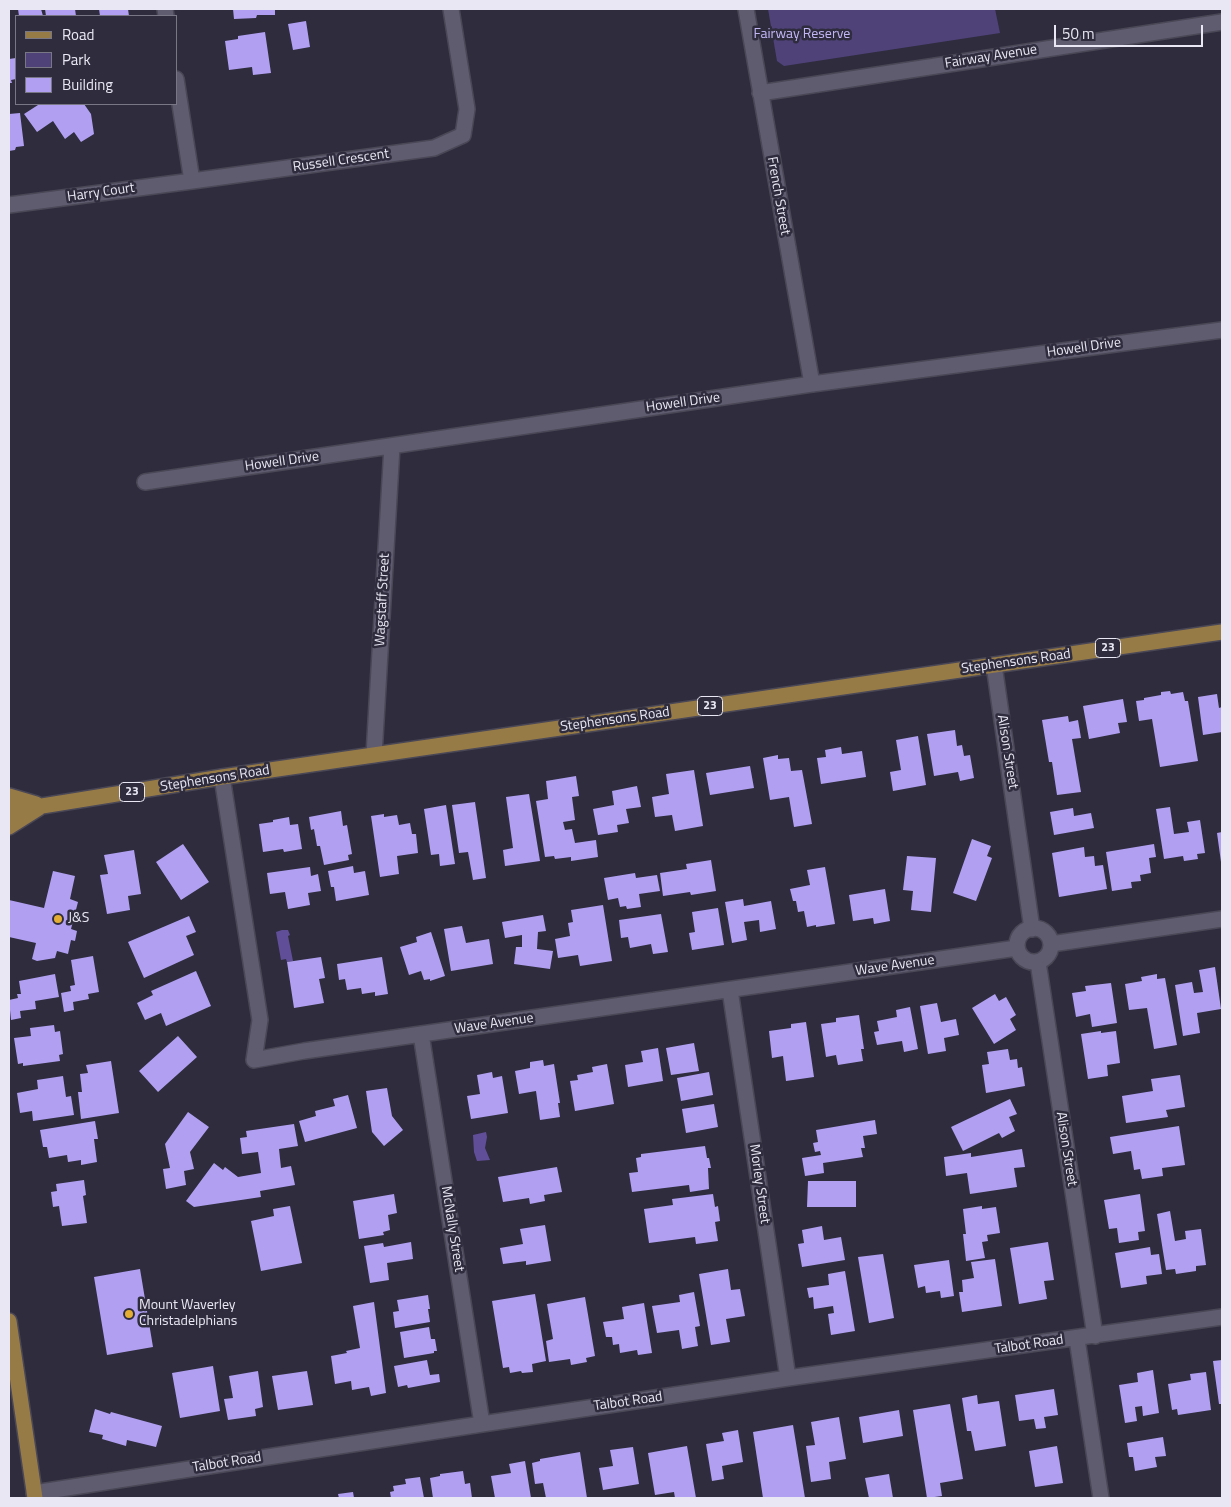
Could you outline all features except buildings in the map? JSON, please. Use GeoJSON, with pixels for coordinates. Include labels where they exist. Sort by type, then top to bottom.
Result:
{"type":"FeatureCollection","features":[{"type":"Feature","properties":{"kind":"main road","name":"Stephensons Road"},"geometry":{"type":"LineString","coordinates":[[9,810],[222,777],[1222,632]]}},
{"type":"Feature","properties":{"kind":"main road"},"geometry":{"type":"LineString","coordinates":[[9,796],[42,806]]}},
{"type":"Feature","properties":{"kind":"main road"},"geometry":{"type":"LineString","coordinates":[[9,827],[42,806]]}},
{"type":"Feature","properties":{"kind":"main road"},"geometry":{"type":"LineString","coordinates":[[9,1320],[34,1496]]}},
{"type":"Feature","properties":{"kind":"street","name":"Russell Crescent"},"geometry":{"type":"LineString","coordinates":[[192,181],[434,148],[462,135],[467,109],[451,9]]}},
{"type":"Feature","properties":{"kind":"street","name":"French Street"},"geometry":{"type":"LineString","coordinates":[[746,9],[812,384]]}},
{"type":"Feature","properties":{"kind":"street","name":"Fairway Avenue"},"geometry":{"type":"LineString","coordinates":[[760,92],[1222,22]]}},
{"type":"Feature","properties":{"kind":"street"},"geometry":{"type":"LineString","coordinates":[[178,92],[192,181]]}},
{"type":"Feature","properties":{"kind":"street","name":"Harry Court"},"geometry":{"type":"LineString","coordinates":[[9,205],[192,181]]}},
{"type":"Feature","properties":{"kind":"street","name":"Howell Drive"},"geometry":{"type":"LineString","coordinates":[[145,482],[812,384],[1222,330]]}},
{"type":"Feature","properties":{"kind":"street","name":"Wagstaff Street"},"geometry":{"type":"LineString","coordinates":[[374,755],[392,446]]}},
{"type":"Feature","properties":{"kind":"street","name":"Alison Street"},"geometry":{"type":"LineString","coordinates":[[994,665],[1032,928]]}},
{"type":"Feature","properties":{"kind":"street","name":"Wave Avenue"},"geometry":{"type":"LineString","coordinates":[[222,777],[260,1020],[254,1060],[304,1051],[1017,948]]}},
{"type":"Feature","properties":{"kind":"street"},"geometry":{"type":"LineString","coordinates":[[1051,944],[1222,919]]}},
{"type":"Feature","properties":{"kind":"street"},"geometry":{"type":"LineString","coordinates":[[1032,928],[1043,931],[1048,935],[1051,944],[1048,955],[1038,962],[1026,960],[1017,948],[1020,936],[1032,928]]}},
{"type":"Feature","properties":{"kind":"street","name":"Alison Street"},"geometry":{"type":"LineString","coordinates":[[1038,962],[1096,1336]]}},
{"type":"Feature","properties":{"kind":"street","name":"Morley Street"},"geometry":{"type":"LineString","coordinates":[[730,990],[788,1378]]}},
{"type":"Feature","properties":{"kind":"street","name":"McNally Street"},"geometry":{"type":"LineString","coordinates":[[421,1034],[482,1424]]}},
{"type":"Feature","properties":{"kind":"street","name":"Talbot Road"},"geometry":{"type":"LineString","coordinates":[[34,1496],[482,1424],[788,1378],[1222,1317]]}},
{"type":"Feature","properties":{"kind":"street"},"geometry":{"type":"LineString","coordinates":[[1077,1338],[1101,1498]]}},
{"type":"Feature","properties":{"kind":"green space","name":"Fairway Reserve"},"geometry":{"type":"Polygon","coordinates":[[[768,9],[995,9],[1000,33],[784,66],[777,61],[768,9]]]}},
{"type":"Feature","properties":{"kind":"shaded area"},"geometry":{"type":"Polygon","coordinates":[[[288,930],[290,935],[288,936],[293,961],[281,960],[276,932],[288,930]]]}},
{"type":"Feature","properties":{"kind":"shaded area"},"geometry":{"type":"Polygon","coordinates":[[[486,1132],[485,1148],[490,1160],[477,1161],[474,1152],[473,1135],[486,1132]]]}},
{"type":"Feature","properties":{"kind":"place","name":"J&S"},"geometry":{"type":"Point","coordinates":[58,919]}},
{"type":"Feature","properties":{"kind":"place","name":"Mount Waverley Christadelphians"},"geometry":{"type":"Point","coordinates":[129,1314]}}]}
